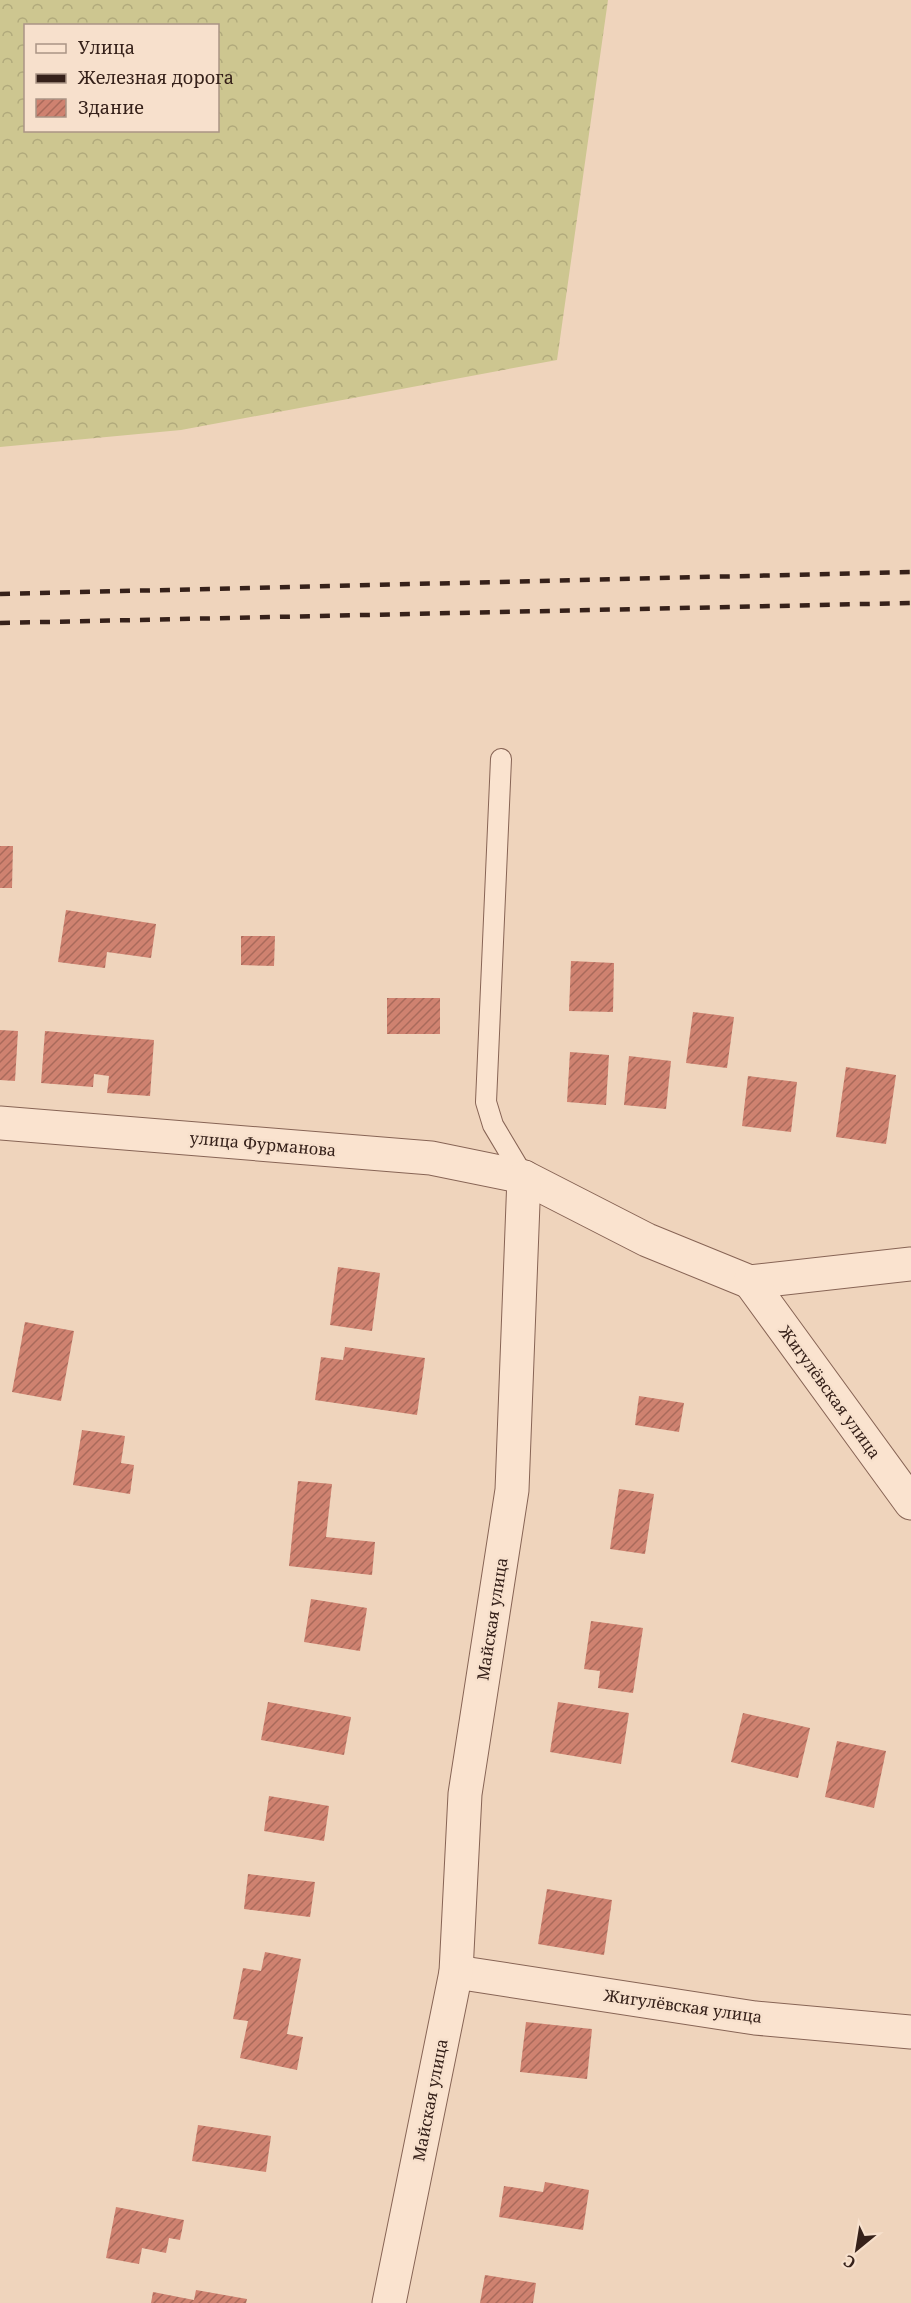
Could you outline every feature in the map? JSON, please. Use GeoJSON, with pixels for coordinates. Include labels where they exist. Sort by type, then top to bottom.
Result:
{"type":"FeatureCollection","features":[{"type":"Feature","properties":{"kind":"street","name":"улица Фурманова"},"geometry":{"type":"LineString","coordinates":[[0,1123],[431,1158],[524,1177]]}},
{"type":"Feature","properties":{"kind":"street"},"geometry":{"type":"LineString","coordinates":[[524,1177],[647,1240],[750,1282],[911,1264]]}},
{"type":"Feature","properties":{"kind":"street","name":"Майская улица"},"geometry":{"type":"LineString","coordinates":[[389,2303],[456,1972],[465,1794],[512,1490],[524,1177]]}},
{"type":"Feature","properties":{"kind":"street","name":"Жигулёвская улица"},"geometry":{"type":"LineString","coordinates":[[750,1282],[911,1503]]}},
{"type":"Feature","properties":{"kind":"street","name":"Жигулёвская улица"},"geometry":{"type":"LineString","coordinates":[[456,1972],[755,2018],[911,2032]]}},
{"type":"Feature","properties":{"kind":"lane"},"geometry":{"type":"LineString","coordinates":[[501,759],[486,1102],[493,1125],[524,1177]]}},
{"type":"Feature","properties":{"kind":"green space"},"geometry":{"type":"Polygon","coordinates":[[[0,0],[608,0],[557,360],[181,430],[0,447],[0,0]]]}},
{"type":"Feature","properties":{"kind":"building"},"geometry":{"type":"Polygon","coordinates":[[[0,846],[13,846],[12,888],[0,888],[0,846]]]}},
{"type":"Feature","properties":{"kind":"building"},"geometry":{"type":"Polygon","coordinates":[[[66,910],[156,924],[151,958],[107,952],[105,968],[58,962],[66,910]]]}},
{"type":"Feature","properties":{"kind":"building"},"geometry":{"type":"Polygon","coordinates":[[[241,936],[275,936],[274,966],[241,965],[241,936]]]}},
{"type":"Feature","properties":{"kind":"building"},"geometry":{"type":"Polygon","coordinates":[[[571,961],[614,963],[613,1012],[569,1011],[571,961]]]}},
{"type":"Feature","properties":{"kind":"building"},"geometry":{"type":"Polygon","coordinates":[[[387,998],[440,998],[440,1034],[387,1034],[387,998]]]}},
{"type":"Feature","properties":{"kind":"building"},"geometry":{"type":"Polygon","coordinates":[[[693,1012],[734,1017],[727,1068],[686,1063],[693,1012]]]}},
{"type":"Feature","properties":{"kind":"building"},"geometry":{"type":"Polygon","coordinates":[[[0,1030],[18,1031],[15,1081],[0,1080],[0,1030]]]}},
{"type":"Feature","properties":{"kind":"building"},"geometry":{"type":"Polygon","coordinates":[[[45,1031],[154,1040],[150,1096],[107,1093],[109,1076],[94,1074],[93,1087],[41,1083],[45,1031]]]}},
{"type":"Feature","properties":{"kind":"building"},"geometry":{"type":"Polygon","coordinates":[[[570,1052],[609,1055],[606,1105],[567,1102],[570,1052]]]}},
{"type":"Feature","properties":{"kind":"building"},"geometry":{"type":"Polygon","coordinates":[[[629,1056],[671,1061],[666,1109],[624,1105],[629,1056]]]}},
{"type":"Feature","properties":{"kind":"building"},"geometry":{"type":"Polygon","coordinates":[[[846,1067],[896,1075],[886,1144],[836,1137],[846,1067]]]}},
{"type":"Feature","properties":{"kind":"building"},"geometry":{"type":"Polygon","coordinates":[[[748,1076],[797,1082],[791,1132],[742,1126],[748,1076]]]}},
{"type":"Feature","properties":{"kind":"building"},"geometry":{"type":"Polygon","coordinates":[[[338,1267],[380,1273],[372,1331],[330,1325],[338,1267]]]}},
{"type":"Feature","properties":{"kind":"building"},"geometry":{"type":"Polygon","coordinates":[[[25,1322],[74,1331],[61,1401],[12,1392],[25,1322]]]}},
{"type":"Feature","properties":{"kind":"building"},"geometry":{"type":"Polygon","coordinates":[[[345,1347],[425,1358],[417,1415],[315,1400],[321,1357],[343,1360],[345,1347]]]}},
{"type":"Feature","properties":{"kind":"building"},"geometry":{"type":"Polygon","coordinates":[[[639,1396],[684,1403],[679,1432],[635,1425],[639,1396]]]}},
{"type":"Feature","properties":{"kind":"building"},"geometry":{"type":"Polygon","coordinates":[[[82,1430],[125,1436],[121,1463],[134,1465],[130,1494],[73,1485],[82,1430]]]}},
{"type":"Feature","properties":{"kind":"building"},"geometry":{"type":"Polygon","coordinates":[[[298,1481],[332,1484],[326,1537],[375,1542],[372,1575],[289,1566],[298,1481]]]}},
{"type":"Feature","properties":{"kind":"building"},"geometry":{"type":"Polygon","coordinates":[[[619,1489],[654,1494],[645,1554],[610,1549],[619,1489]]]}},
{"type":"Feature","properties":{"kind":"building"},"geometry":{"type":"Polygon","coordinates":[[[311,1599],[367,1608],[360,1651],[304,1642],[311,1599]]]}},
{"type":"Feature","properties":{"kind":"building"},"geometry":{"type":"Polygon","coordinates":[[[591,1621],[643,1628],[633,1693],[598,1688],[600,1671],[584,1669],[591,1621]]]}},
{"type":"Feature","properties":{"kind":"building"},"geometry":{"type":"Polygon","coordinates":[[[268,1702],[351,1717],[344,1755],[261,1740],[268,1702]]]}},
{"type":"Feature","properties":{"kind":"building"},"geometry":{"type":"Polygon","coordinates":[[[558,1702],[629,1713],[621,1764],[550,1752],[558,1702]]]}},
{"type":"Feature","properties":{"kind":"building"},"geometry":{"type":"Polygon","coordinates":[[[743,1713],[810,1728],[798,1778],[731,1762],[743,1713]]]}},
{"type":"Feature","properties":{"kind":"building"},"geometry":{"type":"Polygon","coordinates":[[[837,1741],[886,1751],[874,1808],[825,1797],[837,1741]]]}},
{"type":"Feature","properties":{"kind":"building"},"geometry":{"type":"Polygon","coordinates":[[[269,1796],[329,1806],[324,1841],[264,1831],[269,1796]]]}},
{"type":"Feature","properties":{"kind":"building"},"geometry":{"type":"Polygon","coordinates":[[[248,1874],[315,1882],[310,1917],[244,1909],[248,1874]]]}},
{"type":"Feature","properties":{"kind":"building"},"geometry":{"type":"Polygon","coordinates":[[[547,1889],[612,1900],[604,1955],[538,1944],[547,1889]]]}},
{"type":"Feature","properties":{"kind":"building"},"geometry":{"type":"Polygon","coordinates":[[[265,1952],[301,1959],[287,2034],[303,2037],[297,2070],[240,2058],[248,2021],[233,2019],[243,1968],[261,1971],[265,1952]]]}},
{"type":"Feature","properties":{"kind":"building"},"geometry":{"type":"Polygon","coordinates":[[[526,2022],[592,2029],[587,2079],[520,2072],[526,2022]]]}},
{"type":"Feature","properties":{"kind":"building"},"geometry":{"type":"Polygon","coordinates":[[[198,2125],[271,2136],[266,2172],[192,2161],[198,2125]]]}},
{"type":"Feature","properties":{"kind":"building"},"geometry":{"type":"Polygon","coordinates":[[[545,2182],[589,2190],[583,2230],[499,2217],[504,2186],[543,2192],[545,2182]]]}},
{"type":"Feature","properties":{"kind":"building"},"geometry":{"type":"Polygon","coordinates":[[[116,2207],[184,2220],[180,2240],[169,2238],[166,2253],[142,2248],[139,2264],[106,2258],[116,2207]]]}},
{"type":"Feature","properties":{"kind":"building"},"geometry":{"type":"Polygon","coordinates":[[[485,2275],[536,2283],[533,2303],[480,2303],[485,2275]]]}},
{"type":"Feature","properties":{"kind":"building"},"geometry":{"type":"Polygon","coordinates":[[[196,2290],[247,2299],[246,2303],[151,2303],[153,2292],[194,2300],[196,2290]]]}},
{"type":"Feature","properties":{"kind":"railway"},"geometry":{"type":"LineString","coordinates":[[0,594],[911,572]]}},
{"type":"Feature","properties":{"kind":"railway"},"geometry":{"type":"LineString","coordinates":[[0,623],[911,603]]}}]}
